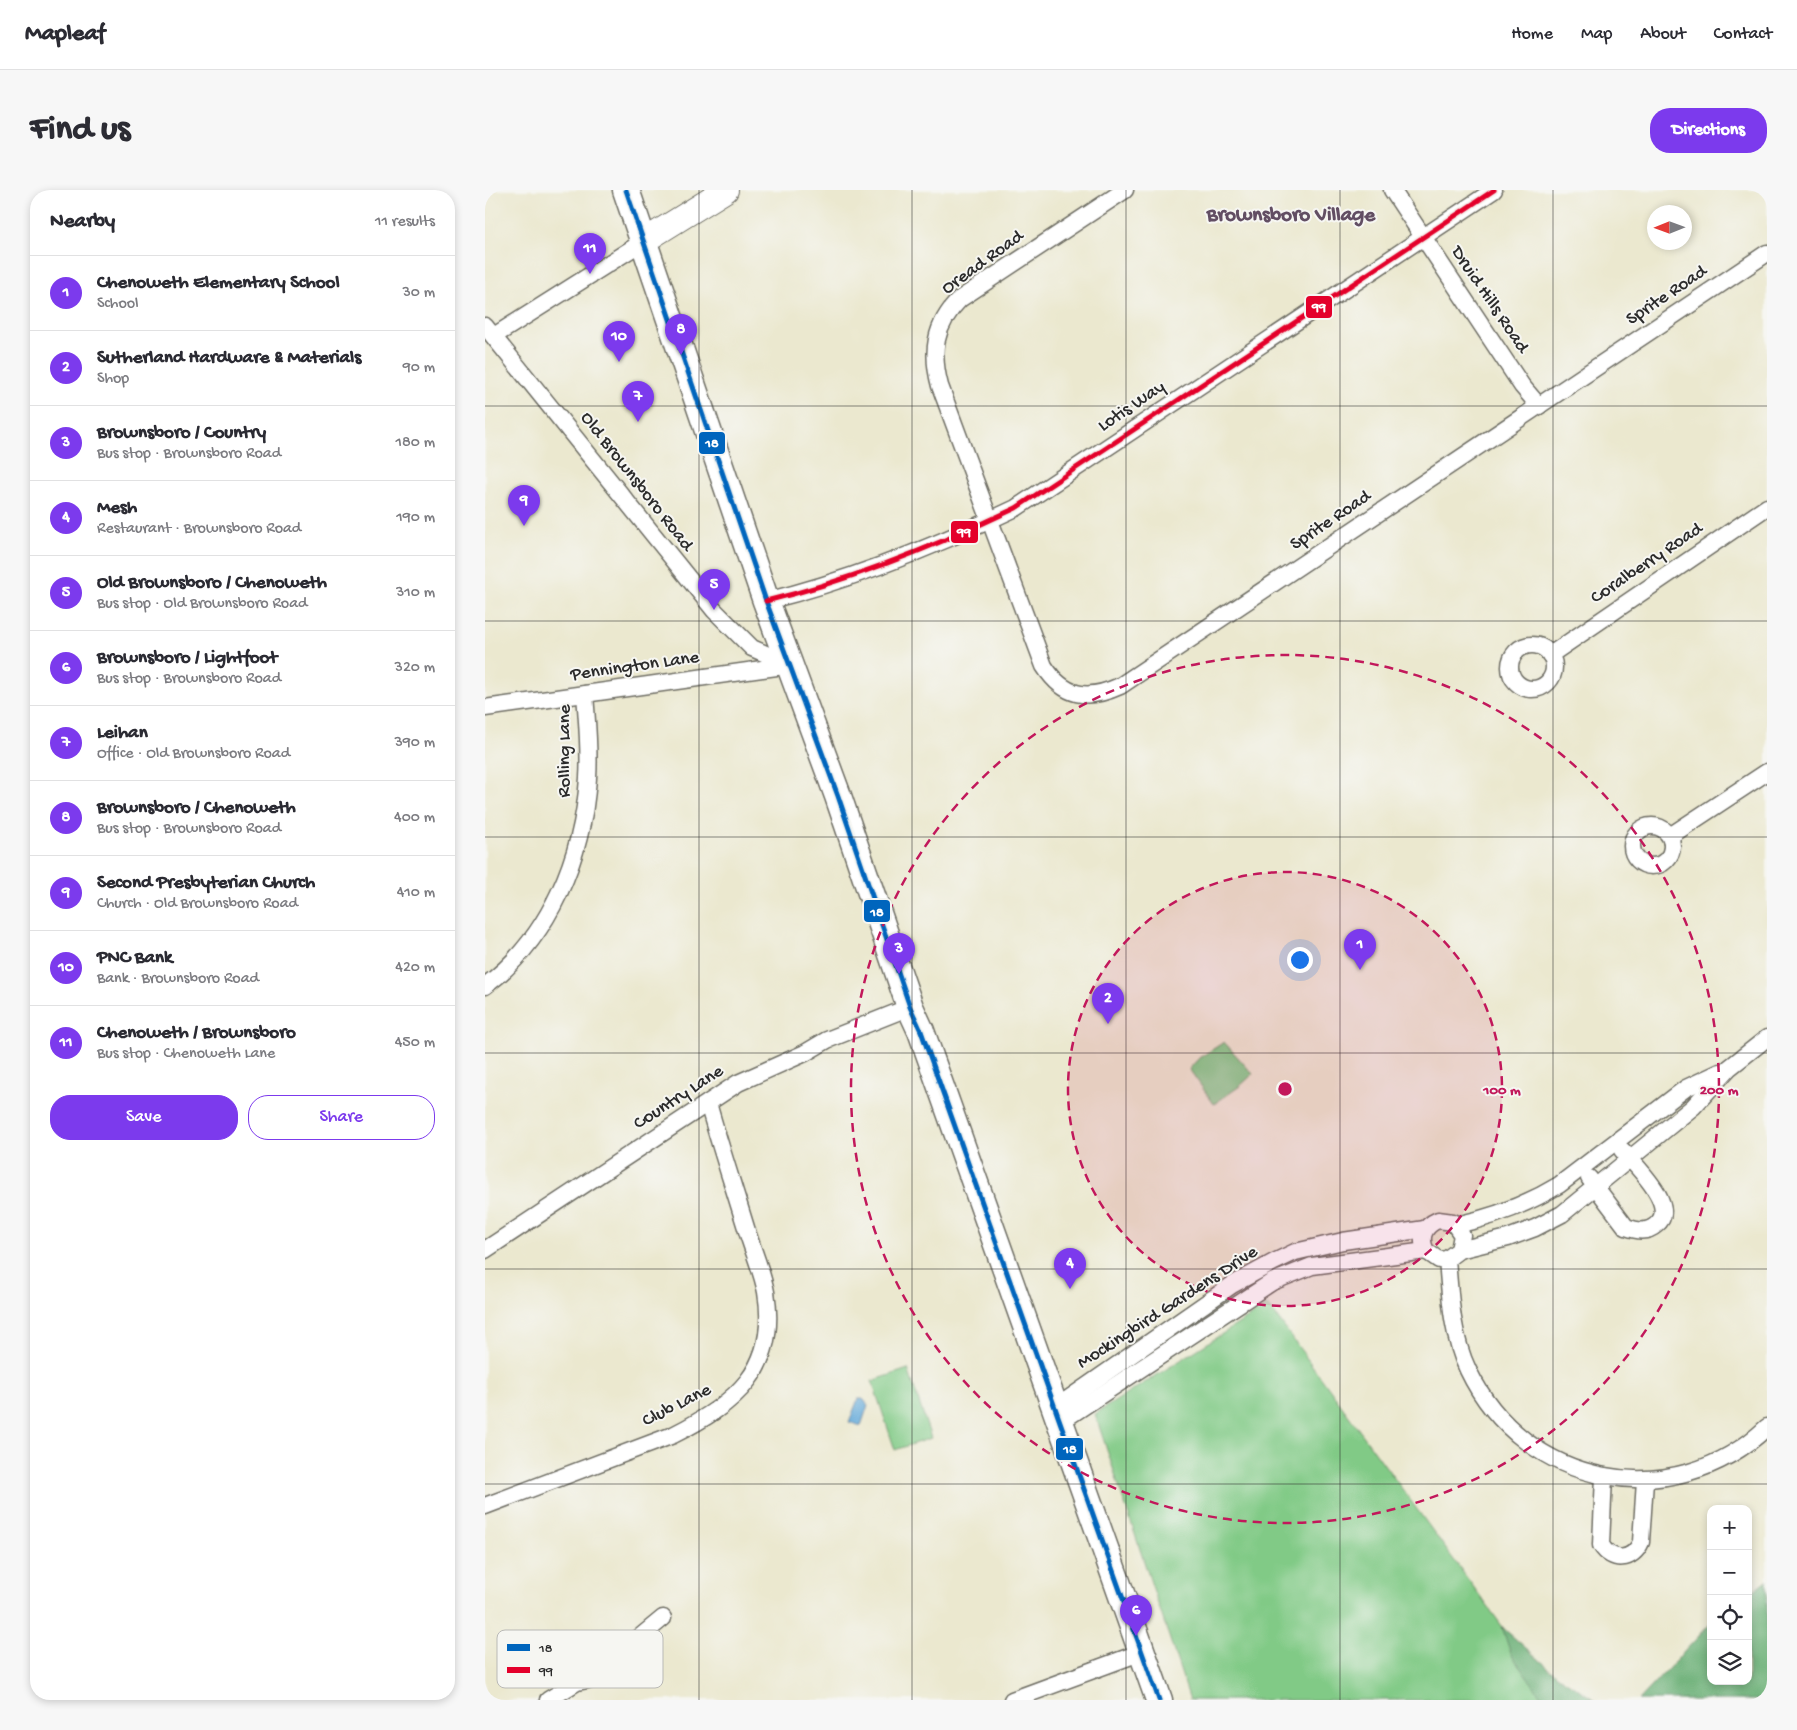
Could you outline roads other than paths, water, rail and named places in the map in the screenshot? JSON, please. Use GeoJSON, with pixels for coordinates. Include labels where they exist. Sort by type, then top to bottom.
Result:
{"type":"FeatureCollection","features":[{"type":"Feature","properties":{"kind":"main road"},"geometry":{"type":"LineString","coordinates":[[626,190],[766,601],[791,665],[910,1007],[921,1031],[1159,1700]]}},
{"type":"Feature","properties":{"kind":"main road"},"geometry":{"type":"LineString","coordinates":[[644,241],[726,190]]}},
{"type":"Feature","properties":{"kind":"street","name":"Oread Road"},"geometry":{"type":"LineString","coordinates":[[990,521],[938,379],[934,355],[936,339],[941,324],[953,307],[969,293],[1125,190]]}},
{"type":"Feature","properties":{"kind":"street","name":"Druid Hills Road"},"geometry":{"type":"LineString","coordinates":[[1392,190],[1522,386],[1539,406]]}},
{"type":"Feature","properties":{"kind":"street","name":"Lotis Way"},"geometry":{"type":"LineString","coordinates":[[766,601],[836,582],[941,542],[1017,508],[1494,190]]}},
{"type":"Feature","properties":{"kind":"street"},"geometry":{"type":"LineString","coordinates":[[489,331],[644,241]]}},
{"type":"Feature","properties":{"kind":"street","name":"Sprite Road"},"geometry":{"type":"LineString","coordinates":[[990,521],[1039,652],[1054,681],[1073,693],[1085,695],[1102,693],[1120,686],[1767,254]]}},
{"type":"Feature","properties":{"kind":"street","name":"Old Brownsboro Road"},"geometry":{"type":"LineString","coordinates":[[489,331],[715,610],[752,648],[791,665]]}},
{"type":"Feature","properties":{"kind":"street","name":"Coralberry Road"},"geometry":{"type":"LineString","coordinates":[[1550,655],[1767,507]]}},
{"type":"Feature","properties":{"kind":"street","name":"Pennington Lane"},"geometry":{"type":"LineString","coordinates":[[485,708],[791,665]]}},
{"type":"Feature","properties":{"kind":"street","name":"Rolling Lane"},"geometry":{"type":"LineString","coordinates":[[485,986],[513,961],[533,938],[560,892],[575,853],[584,816],[589,776],[585,694]]}},
{"type":"Feature","properties":{"kind":"street"},"geometry":{"type":"LineString","coordinates":[[1670,836],[1767,772]]}},
{"type":"Feature","properties":{"kind":"street","name":"Country Lane"},"geometry":{"type":"LineString","coordinates":[[485,1250],[743,1080],[805,1053],[827,1040],[910,1007]]}},
{"type":"Feature","properties":{"kind":"street","name":"Mockingbird Gardens Drive"},"geometry":{"type":"LineString","coordinates":[[1058,1415],[1272,1282],[1312,1266],[1426,1251],[1439,1260],[1535,1228],[1562,1214],[1693,1107],[1729,1068],[1767,1038]]}},
{"type":"Feature","properties":{"kind":"street","name":"Mockingbird Gardens Drive"},"geometry":{"type":"LineString","coordinates":[[1058,1415],[1232,1285],[1274,1262],[1295,1252],[1343,1240],[1425,1229],[1438,1220],[1445,1220],[1456,1225],[1511,1211],[1536,1199],[1581,1168],[1686,1088],[1729,1068]]}},
{"type":"Feature","properties":{"kind":"street","name":"Club Lane"},"geometry":{"type":"LineString","coordinates":[[485,1506],[673,1435],[697,1423],[736,1395],[755,1370],[763,1348],[768,1325],[765,1292],[708,1103]]}},
{"type":"Feature","properties":{"kind":"street"},"geometry":{"type":"LineString","coordinates":[[1581,1168],[1626,1227],[1647,1231],[1658,1224],[1663,1212],[1663,1203],[1658,1193],[1615,1142]]}},
{"type":"Feature","properties":{"kind":"street"},"geometry":{"type":"LineString","coordinates":[[1456,1225],[1462,1235],[1453,1255],[1456,1332],[1461,1351],[1468,1370],[1488,1403],[1516,1434],[1534,1447],[1572,1468],[1603,1476],[1645,1481],[1707,1467],[1751,1443],[1767,1427]]}},
{"type":"Feature","properties":{"kind":"street"},"geometry":{"type":"LineString","coordinates":[[1425,1229],[1422,1236],[1426,1251]]}},
{"type":"Feature","properties":{"kind":"street"},"geometry":{"type":"LineString","coordinates":[[1603,1476],[1601,1545],[1606,1553],[1617,1558],[1627,1557],[1637,1551],[1641,1542],[1645,1481]]}},
{"type":"Feature","properties":{"kind":"street"},"geometry":{"type":"LineString","coordinates":[[648,1630],[663,1618]]}},
{"type":"Feature","properties":{"kind":"street"},"geometry":{"type":"LineString","coordinates":[[1012,1700],[1142,1652]]}},
{"type":"Feature","properties":{"kind":"street"},"geometry":{"type":"LineString","coordinates":[[547,1700],[567,1688]]}},
{"type":"Feature","properties":{"kind":"water"},"geometry":{"type":"Polygon","coordinates":[[[858,1399],[863,1399],[868,1405],[861,1426],[849,1422],[858,1399]]]}},
{"type":"Feature","properties":{"kind":"place","name":"Chenoweth / Brownsboro"},"geometry":{"type":"Point","coordinates":[590,274]}},
{"type":"Feature","properties":{"kind":"place","name":"Brownsboro / Chenoweth"},"geometry":{"type":"Point","coordinates":[681,355]}},
{"type":"Feature","properties":{"kind":"place","name":"PNC Bank"},"geometry":{"type":"Point","coordinates":[619,362]}},
{"type":"Feature","properties":{"kind":"place","name":"Leihan"},"geometry":{"type":"Point","coordinates":[638,422]}},
{"type":"Feature","properties":{"kind":"place","name":"Second Presbyterian Church"},"geometry":{"type":"Point","coordinates":[524,526]}},
{"type":"Feature","properties":{"kind":"place","name":"Old Brownsboro / Chenoweth"},"geometry":{"type":"Point","coordinates":[714,610]}},
{"type":"Feature","properties":{"kind":"place","name":"Chenoweth Elementary School"},"geometry":{"type":"Point","coordinates":[1360,970]}},
{"type":"Feature","properties":{"kind":"place","name":"Brownsboro / Country"},"geometry":{"type":"Point","coordinates":[899,974]}},
{"type":"Feature","properties":{"kind":"place","name":"Sutherland Hardware & Materials"},"geometry":{"type":"Point","coordinates":[1108,1024]}},
{"type":"Feature","properties":{"kind":"place","name":"Mesh"},"geometry":{"type":"Point","coordinates":[1070,1289]}},
{"type":"Feature","properties":{"kind":"place","name":"Brownsboro / Lightfoot"},"geometry":{"type":"Point","coordinates":[1136,1636]}},
{"type":"Feature","properties":{"kind":"district","name":"Brownsboro Village"},"geometry":{"type":"Point","coordinates":[1291,216]}}]}
